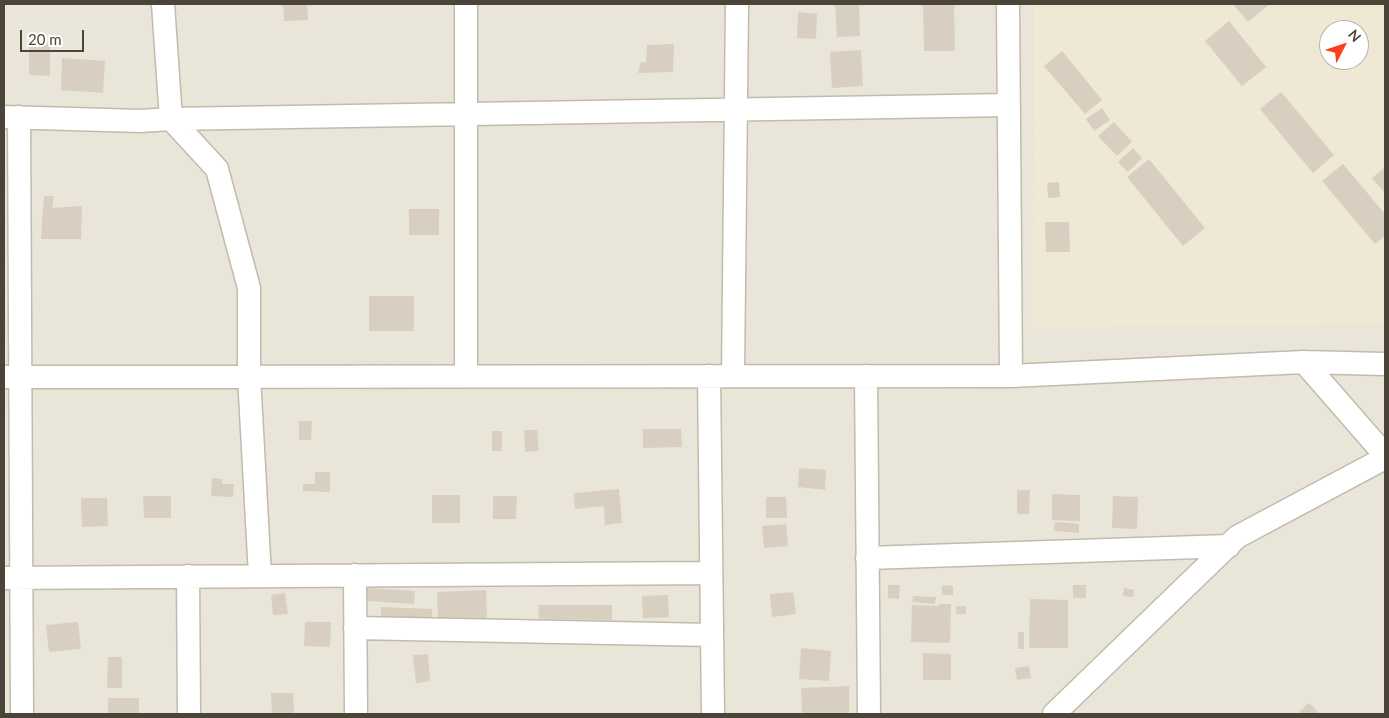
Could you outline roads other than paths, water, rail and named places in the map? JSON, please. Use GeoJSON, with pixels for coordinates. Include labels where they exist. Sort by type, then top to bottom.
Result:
{"type":"FeatureCollection","features":[{"type":"Feature","properties":{"kind":"street"},"geometry":{"type":"LineString","coordinates":[[163,4],[171,119],[217,169],[249,288],[249,376],[260,576]]}},
{"type":"Feature","properties":{"kind":"street"},"geometry":{"type":"LineString","coordinates":[[466,4],[466,376]]}},
{"type":"Feature","properties":{"kind":"street"},"geometry":{"type":"LineString","coordinates":[[733,376],[736,4]]}},
{"type":"Feature","properties":{"kind":"street"},"geometry":{"type":"LineString","coordinates":[[1008,4],[1011,376]]}},
{"type":"Feature","properties":{"kind":"street"},"geometry":{"type":"LineString","coordinates":[[22,714],[13,577],[11,117],[140,121],[736,109],[1009,106]]}},
{"type":"Feature","properties":{"kind":"street"},"geometry":{"type":"LineString","coordinates":[[1054,714],[1238,537],[1385,456],[1304,362]]}},
{"type":"Feature","properties":{"kind":"street"},"geometry":{"type":"LineString","coordinates":[[12,377],[1011,376],[1304,362],[1385,364]]}},
{"type":"Feature","properties":{"kind":"street"},"geometry":{"type":"LineString","coordinates":[[709,376],[712,714]]}},
{"type":"Feature","properties":{"kind":"street"},"geometry":{"type":"LineString","coordinates":[[866,376],[869,714]]}},
{"type":"Feature","properties":{"kind":"street"},"geometry":{"type":"LineString","coordinates":[[867,558],[1229,546]]}},
{"type":"Feature","properties":{"kind":"street"},"geometry":{"type":"LineString","coordinates":[[13,577],[711,572]]}},
{"type":"Feature","properties":{"kind":"street"},"geometry":{"type":"LineString","coordinates":[[355,575],[356,714]]}},
{"type":"Feature","properties":{"kind":"street"},"geometry":{"type":"LineString","coordinates":[[188,576],[189,714]]}},
{"type":"Feature","properties":{"kind":"street"},"geometry":{"type":"LineString","coordinates":[[355,628],[712,636]]}}]}
